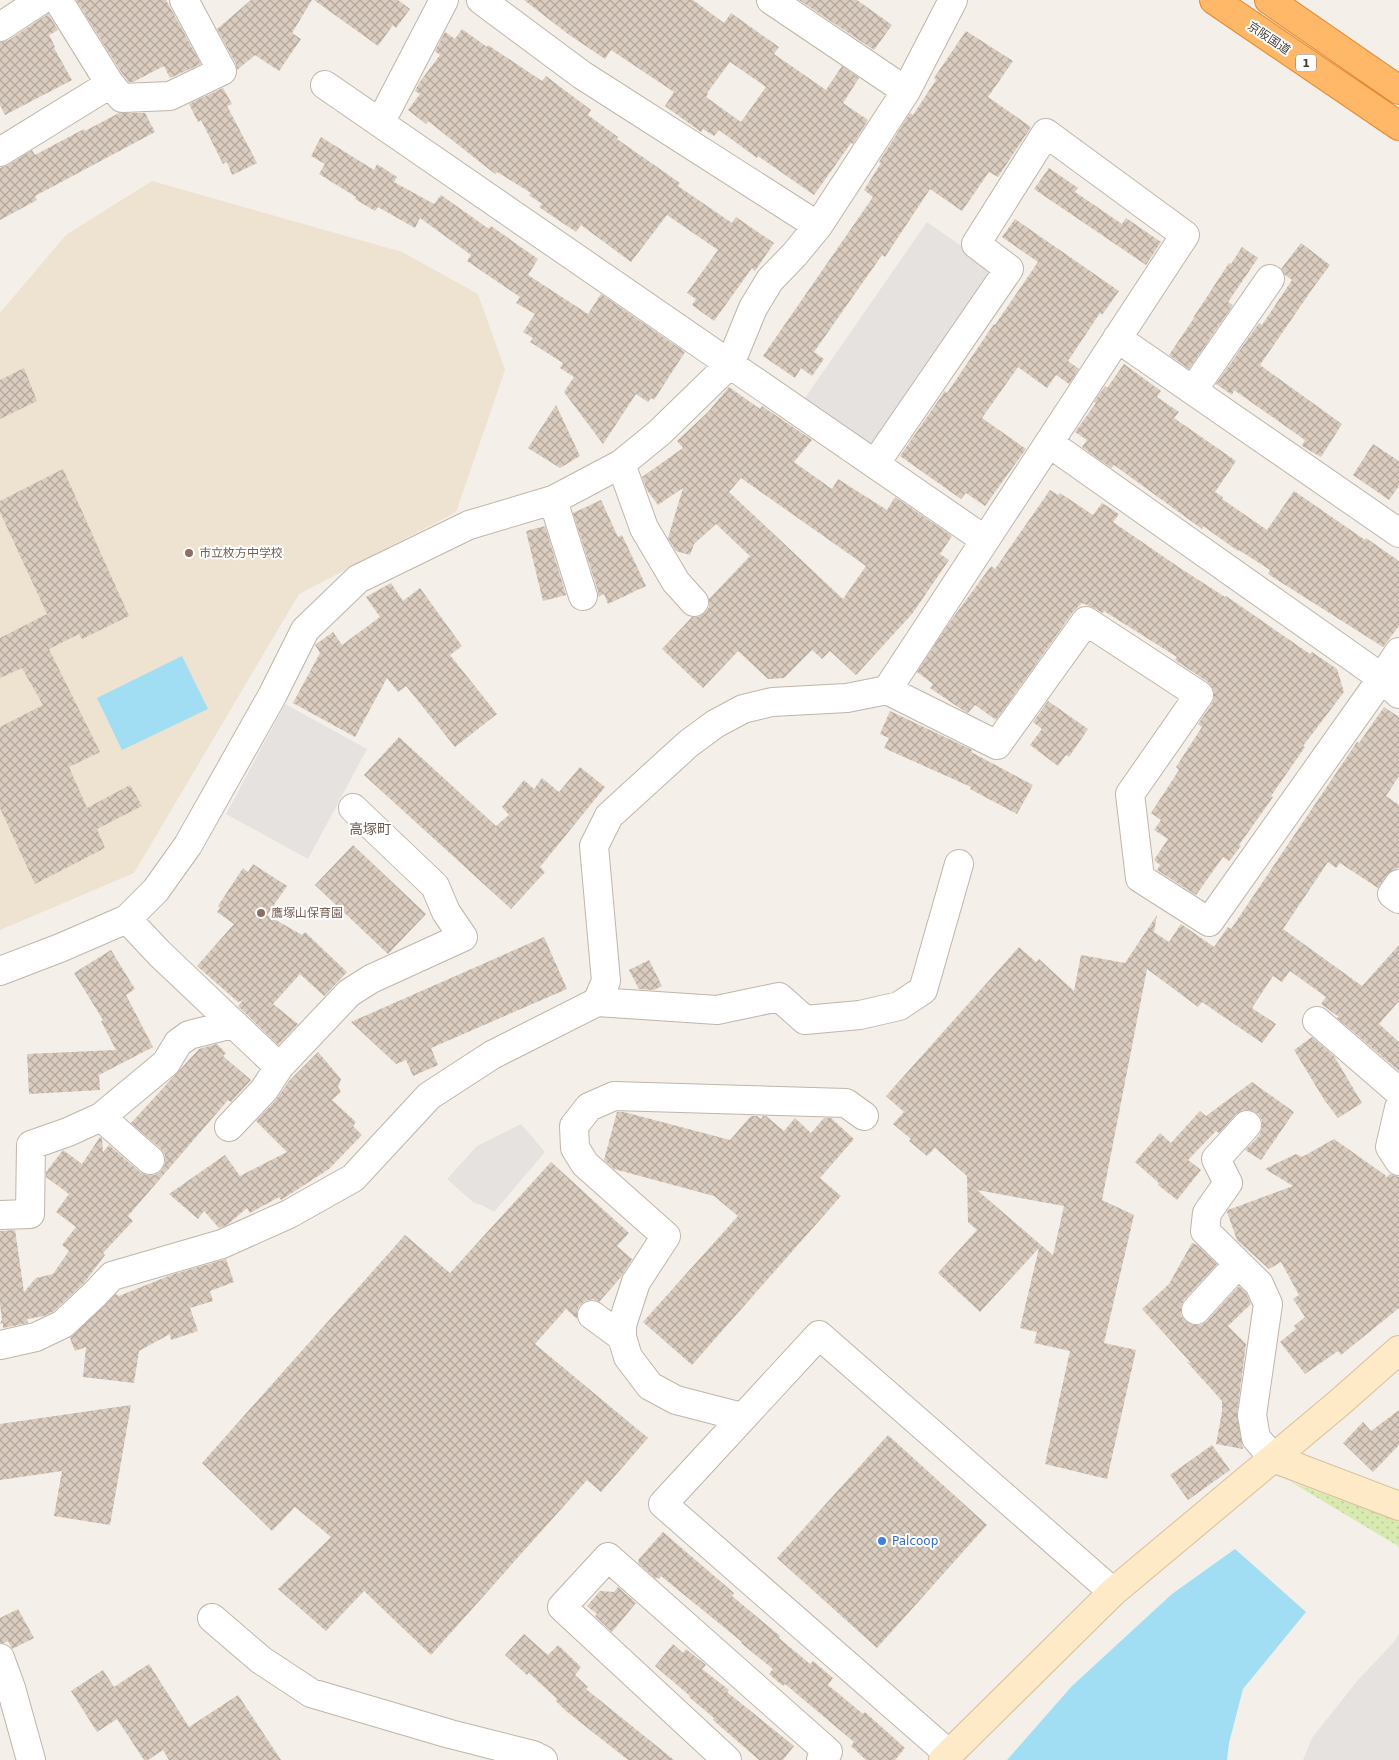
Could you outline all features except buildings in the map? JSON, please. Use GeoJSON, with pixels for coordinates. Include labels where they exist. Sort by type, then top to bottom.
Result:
{"type":"FeatureCollection","features":[{"type":"Feature","properties":{"kind":"highway","name":"京阪国道"},"geometry":{"type":"LineString","coordinates":[[1214,0],[1399,126]]}},
{"type":"Feature","properties":{"kind":"highway","name":"1"},"geometry":{"type":"LineString","coordinates":[[1269,0],[1399,90]]}},
{"type":"Feature","properties":{"kind":"street"},"geometry":{"type":"LineString","coordinates":[[0,27],[41,0]]}},
{"type":"Feature","properties":{"kind":"street"},"geometry":{"type":"LineString","coordinates":[[58,0],[110,84],[122,98],[170,96],[222,71],[184,0]]}},
{"type":"Feature","properties":{"kind":"street"},"geometry":{"type":"LineString","coordinates":[[380,123],[444,0]]}},
{"type":"Feature","properties":{"kind":"street"},"geometry":{"type":"LineString","coordinates":[[481,0],[582,75],[818,226]]}},
{"type":"Feature","properties":{"kind":"street"},"geometry":{"type":"LineString","coordinates":[[771,0],[906,91]]}},
{"type":"Feature","properties":{"kind":"street"},"geometry":{"type":"LineString","coordinates":[[0,971],[127,919],[156,890],[188,845],[272,696],[305,630],[358,579],[469,525],[553,500],[621,464],[660,433],[730,364],[753,308],[770,280],[818,226],[906,91],[953,0]]}},
{"type":"Feature","properties":{"kind":"street"},"geometry":{"type":"LineString","coordinates":[[0,152],[110,84]]}},
{"type":"Feature","properties":{"kind":"street"},"geometry":{"type":"LineString","coordinates":[[325,85],[986,540]]}},
{"type":"Feature","properties":{"kind":"street"},"geometry":{"type":"LineString","coordinates":[[875,464],[1009,269],[976,244],[1046,133],[1185,234],[888,690]]}},
{"type":"Feature","properties":{"kind":"street"},"geometry":{"type":"LineString","coordinates":[[1193,390],[1270,279]]}},
{"type":"Feature","properties":{"kind":"street"},"geometry":{"type":"LineString","coordinates":[[1117,338],[1399,533]]}},
{"type":"Feature","properties":{"kind":"street"},"geometry":{"type":"LineString","coordinates":[[1048,443],[1390,686]]}},
{"type":"Feature","properties":{"kind":"street"},"geometry":{"type":"LineString","coordinates":[[621,464],[644,528],[676,582],[694,602]]}},
{"type":"Feature","properties":{"kind":"street"},"geometry":{"type":"LineString","coordinates":[[553,500],[583,596]]}},
{"type":"Feature","properties":{"kind":"street"},"geometry":{"type":"LineString","coordinates":[[597,1002],[606,982],[594,846],[609,816],[688,744],[715,724],[743,709],[772,702],[847,698],[888,690],[997,745],[1086,621],[1199,694],[1130,794],[1140,878],[1209,922],[1390,686],[1399,652]]}},
{"type":"Feature","properties":{"kind":"street"},"geometry":{"type":"LineString","coordinates":[[230,1127],[264,1090],[279,1067],[349,993],[370,979],[463,938],[446,912],[435,886],[353,808]]}},
{"type":"Feature","properties":{"kind":"street"},"geometry":{"type":"LineString","coordinates":[[0,1345],[36,1337],[63,1324],[112,1276],[222,1244],[289,1214],[353,1178],[429,1096],[492,1055],[597,1002],[718,1010],[779,996],[805,1020],[860,1015],[899,1006],[923,990],[959,864]]}},
{"type":"Feature","properties":{"kind":"street"},"geometry":{"type":"LineString","coordinates":[[1399,884],[1392,894],[1399,899]]}},
{"type":"Feature","properties":{"kind":"street"},"geometry":{"type":"LineString","coordinates":[[127,919],[159,953],[279,1067]]}},
{"type":"Feature","properties":{"kind":"street"},"geometry":{"type":"LineString","coordinates":[[1318,1021],[1399,1092]]}},
{"type":"Feature","properties":{"kind":"street"},"geometry":{"type":"LineString","coordinates":[[0,1215],[30,1214],[31,1145],[68,1132],[101,1117],[166,1063],[178,1043],[190,1034],[233,1024]]}},
{"type":"Feature","properties":{"kind":"street"},"geometry":{"type":"LineString","coordinates":[[742,1417],[676,1400],[650,1386],[628,1357],[622,1337],[622,1325],[636,1282],[666,1236],[585,1164],[575,1148],[574,1126],[589,1107],[614,1096],[846,1103],[864,1116]]}},
{"type":"Feature","properties":{"kind":"street"},"geometry":{"type":"LineString","coordinates":[[1399,1108],[1390,1147],[1399,1161]]}},
{"type":"Feature","properties":{"kind":"street"},"geometry":{"type":"LineString","coordinates":[[101,1117],[150,1160]]}},
{"type":"Feature","properties":{"kind":"street"},"geometry":{"type":"LineString","coordinates":[[1247,1125],[1216,1159],[1228,1183],[1207,1213],[1205,1231],[1259,1284],[1268,1304],[1252,1415],[1256,1438],[1273,1458],[1399,1506]]}},
{"type":"Feature","properties":{"kind":"street"},"geometry":{"type":"LineString","coordinates":[[1196,1310],[1238,1264]]}},
{"type":"Feature","properties":{"kind":"street"},"geometry":{"type":"LineString","coordinates":[[592,1315],[622,1337]]}},
{"type":"Feature","properties":{"kind":"street"},"geometry":{"type":"LineString","coordinates":[[1113,1592],[819,1335],[663,1504],[946,1757],[1113,1592],[1399,1350]]}},
{"type":"Feature","properties":{"kind":"street"},"geometry":{"type":"LineString","coordinates":[[718,1757],[562,1607],[608,1557],[828,1752],[821,1760]]}},
{"type":"Feature","properties":{"kind":"street"},"geometry":{"type":"LineString","coordinates":[[212,1618],[262,1660],[311,1693],[450,1734],[533,1755],[543,1760]]}},
{"type":"Feature","properties":{"kind":"street"},"geometry":{"type":"LineString","coordinates":[[0,1658],[11,1688],[29,1759]]}},
{"type":"Feature","properties":{"kind":"shaded area","name":"市立枚方中学校"},"geometry":{"type":"Polygon","coordinates":[[[152,181],[402,252],[478,294],[505,370],[456,512],[299,594],[134,873],[0,930],[0,313],[66,235],[152,181]]]}},
{"type":"Feature","properties":{"kind":"shaded area"},"geometry":{"type":"Polygon","coordinates":[[[927,222],[997,271],[875,447],[805,398],[927,222]]]}},
{"type":"Feature","properties":{"kind":"shaded area"},"geometry":{"type":"Polygon","coordinates":[[[285,704],[367,749],[308,859],[226,814],[285,704]]]}},
{"type":"Feature","properties":{"kind":"shaded area"},"geometry":{"type":"Polygon","coordinates":[[[521,1124],[545,1152],[494,1212],[474,1203],[447,1179],[477,1146],[521,1124]]]}},
{"type":"Feature","properties":{"kind":"shaded area"},"geometry":{"type":"Polygon","coordinates":[[[1399,1633],[1399,1760],[1303,1760],[1312,1738],[1358,1680],[1394,1642],[1399,1633]]]}},
{"type":"Feature","properties":{"kind":"green space"},"geometry":{"type":"Polygon","coordinates":[[[1291,1482],[1399,1521],[1399,1548],[1398,1546],[1291,1482]]]}},
{"type":"Feature","properties":{"kind":"water"},"geometry":{"type":"Polygon","coordinates":[[[182,656],[208,709],[122,750],[97,698],[182,656]]]}},
{"type":"Feature","properties":{"kind":"water"},"geometry":{"type":"Polygon","coordinates":[[[1235,1549],[1306,1612],[1243,1689],[1229,1743],[1227,1760],[1007,1760],[1072,1686],[1172,1594],[1235,1549]]]}},
{"type":"Feature","properties":{"kind":"place","name":"市立枚方中学校"},"geometry":{"type":"Point","coordinates":[189,553]}},
{"type":"Feature","properties":{"kind":"place","name":"鷹塚山保育園"},"geometry":{"type":"Point","coordinates":[261,913]}},
{"type":"Feature","properties":{"kind":"place","name":"Palcoop"},"geometry":{"type":"Point","coordinates":[882,1541]}},
{"type":"Feature","properties":{"kind":"district","name":"高塚町"},"geometry":{"type":"Point","coordinates":[370,829]}}]}
